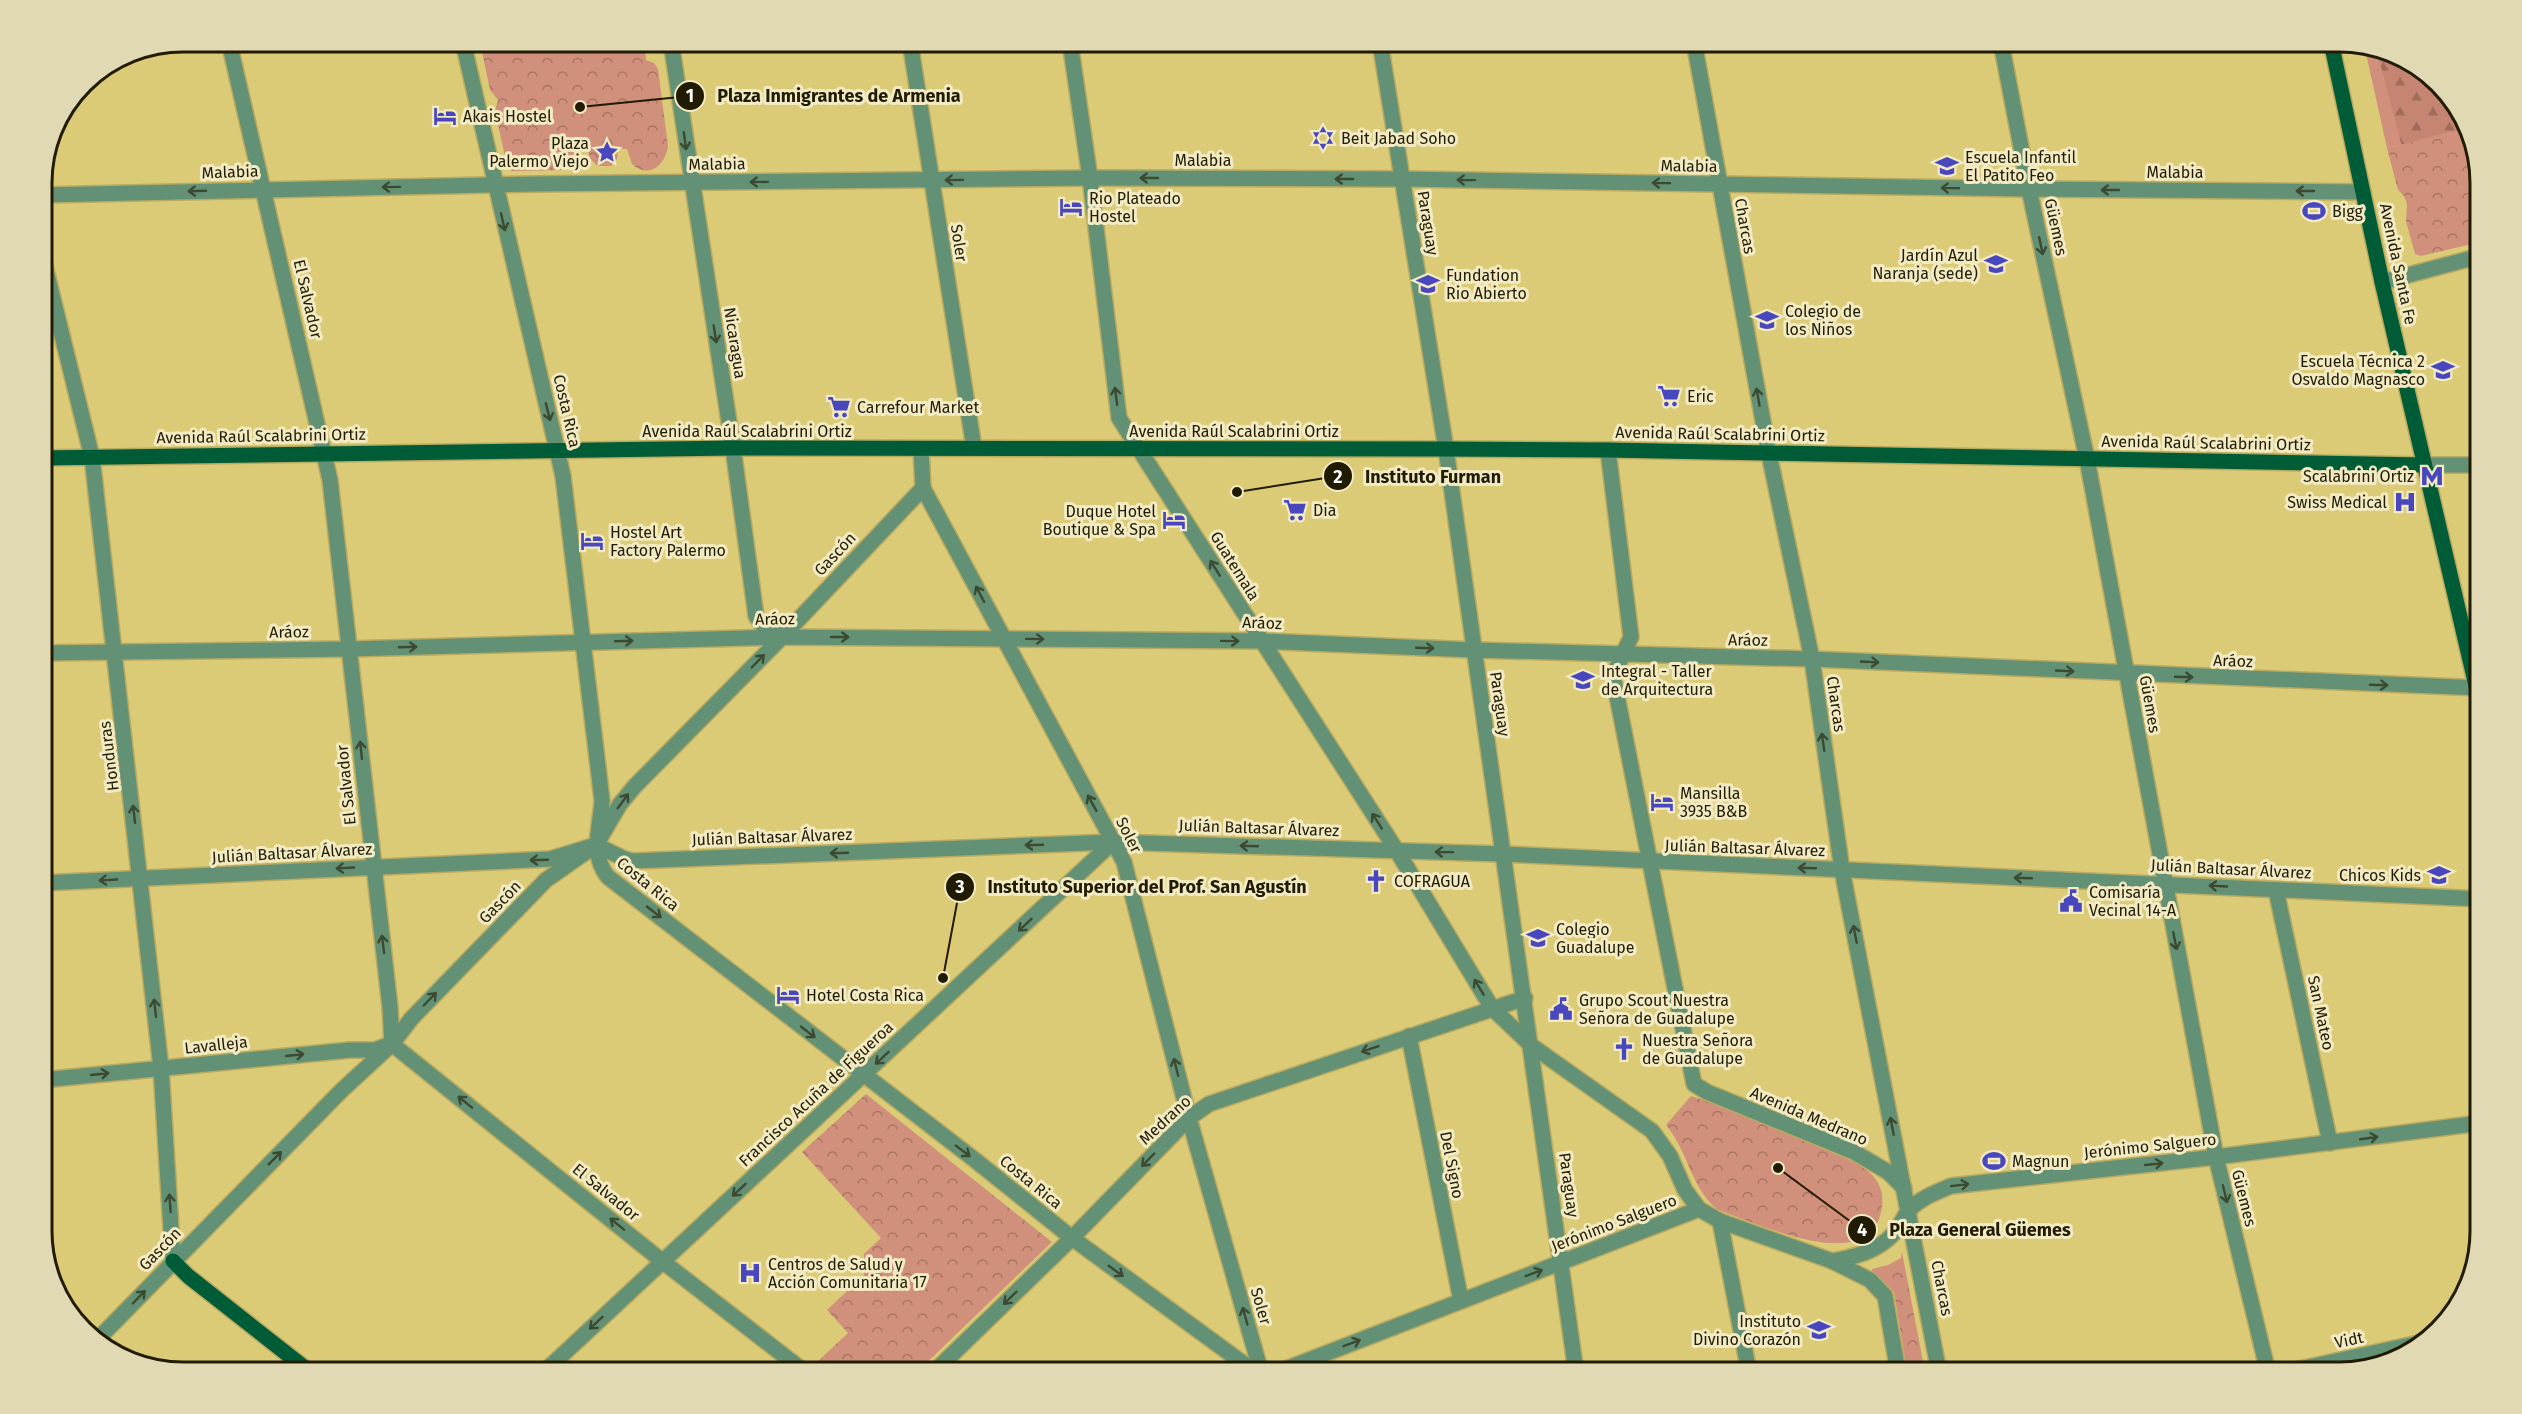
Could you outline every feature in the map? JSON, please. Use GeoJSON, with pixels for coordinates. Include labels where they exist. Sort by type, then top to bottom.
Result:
{"type":"FeatureCollection","features":[{"type":"Feature","properties":{"kind":"main road","name":"Avenida Santa Fe"},"geometry":{"type":"LineString","coordinates":[[2333,52],[2382,282],[2469,653]]}},
{"type":"Feature","properties":{"kind":"main road","name":"Avenida Raúl Scalabrini Ortiz"},"geometry":{"type":"LineString","coordinates":[[53,458],[324,452],[558,452],[734,448],[1139,448],[1608,450],[2424,465]]}},
{"type":"Feature","properties":{"kind":"main road"},"geometry":{"type":"LineString","coordinates":[[173,1261],[188,1276],[297,1362]]}},
{"type":"Feature","properties":{"kind":"street","name":"El Salvador"},"geometry":{"type":"LineString","coordinates":[[231,52],[330,480],[390,1007],[392,1044],[662,1261],[792,1362]]}},
{"type":"Feature","properties":{"kind":"street","name":"Costa Rica"},"geometry":{"type":"LineString","coordinates":[[465,52],[494,185],[563,476],[602,800],[596,845],[601,866],[608,877],[1071,1238],[1241,1362]]}},
{"type":"Feature","properties":{"kind":"street","name":"Nicaragua"},"geometry":{"type":"LineString","coordinates":[[672,52],[734,448],[756,616],[764,626],[782,637]]}},
{"type":"Feature","properties":{"kind":"street","name":"Soler"},"geometry":{"type":"LineString","coordinates":[[911,52],[974,448]]}},
{"type":"Feature","properties":{"kind":"street","name":"Guatemala"},"geometry":{"type":"LineString","coordinates":[[1071,52],[1090,178],[1119,418],[1397,851],[1492,1008],[1532,1046]]}},
{"type":"Feature","properties":{"kind":"street","name":"Paraguay"},"geometry":{"type":"LineString","coordinates":[[1382,52],[1446,449],[1502,854],[1532,1046],[1575,1362]]}},
{"type":"Feature","properties":{"kind":"street","name":"Charcas"},"geometry":{"type":"LineString","coordinates":[[1697,52],[1769,454],[1812,660],[1842,870],[1937,1362]]}},
{"type":"Feature","properties":{"kind":"street","name":"Güemes"},"geometry":{"type":"LineString","coordinates":[[2003,52],[2029,189],[2087,459],[2216,1157],[2266,1362]]}},
{"type":"Feature","properties":{"kind":"street","name":"Malabia"},"geometry":{"type":"LineString","coordinates":[[53,195],[494,185],[1090,178],[1403,179],[2363,192]]}},
{"type":"Feature","properties":{"kind":"street"},"geometry":{"type":"LineString","coordinates":[[2382,282],[2469,259]]}},
{"type":"Feature","properties":{"kind":"street","name":"Honduras"},"geometry":{"type":"LineString","coordinates":[[53,299],[92,457],[161,1068],[173,1261]]}},
{"type":"Feature","properties":{"kind":"street","name":"Soler"},"geometry":{"type":"LineString","coordinates":[[921,449],[923,488],[1124,862],[1189,1118],[1258,1362]]}},
{"type":"Feature","properties":{"kind":"street"},"geometry":{"type":"LineString","coordinates":[[1608,450],[1631,637],[1613,676],[1649,862]]}},
{"type":"Feature","properties":{"kind":"street"},"geometry":{"type":"LineString","coordinates":[[2424,465],[2469,465]]}},
{"type":"Feature","properties":{"kind":"street","name":"Gascón"},"geometry":{"type":"LineString","coordinates":[[103,1333],[341,1091],[392,1044],[411,1019],[546,880],[596,845],[620,804],[635,786],[782,637],[923,488]]}},
{"type":"Feature","properties":{"kind":"street","name":"Aráoz"},"geometry":{"type":"LineString","coordinates":[[53,653],[350,649],[782,637],[1261,641],[1812,660],[2469,692]]}},
{"type":"Feature","properties":{"kind":"street","name":"Julián Baltasar Álvarez"},"geometry":{"type":"LineString","coordinates":[[53,882],[550,859],[596,845],[633,861],[1113,842],[1502,854],[2470,899]]}},
{"type":"Feature","properties":{"kind":"street","name":"Francisco Acuña de Figueroa"},"geometry":{"type":"LineString","coordinates":[[555,1362],[1113,842]]}},
{"type":"Feature","properties":{"kind":"street","name":"Avenida Medrano"},"geometry":{"type":"LineString","coordinates":[[1649,862],[1694,1084],[1715,1096],[1854,1152],[1888,1172],[1904,1188]]}},
{"type":"Feature","properties":{"kind":"street","name":"San Mateo"},"geometry":{"type":"LineString","coordinates":[[2276,890],[2330,1143]]}},
{"type":"Feature","properties":{"kind":"street","name":"Medrano"},"geometry":{"type":"LineString","coordinates":[[944,1362],[1189,1118],[1209,1104],[1525,998]]}},
{"type":"Feature","properties":{"kind":"street","name":"Del Signo"},"geometry":{"type":"LineString","coordinates":[[1409,1036],[1461,1301]]}},
{"type":"Feature","properties":{"kind":"street","name":"Lavalleja"},"geometry":{"type":"LineString","coordinates":[[53,1079],[350,1050],[375,1050],[392,1044]]}},
{"type":"Feature","properties":{"kind":"street"},"geometry":{"type":"LineString","coordinates":[[1532,1046],[1652,1131],[1670,1156],[1684,1190],[1699,1209]]}},
{"type":"Feature","properties":{"kind":"street","name":"Jerónimo Salguero"},"geometry":{"type":"LineString","coordinates":[[1304,1362],[1699,1209],[1720,1221],[1832,1262],[1855,1257],[1886,1242],[1900,1225],[1908,1210],[1929,1195],[1952,1186],[2216,1157],[2470,1125]]}},
{"type":"Feature","properties":{"kind":"street"},"geometry":{"type":"LineString","coordinates":[[1720,1221],[1747,1362]]}},
{"type":"Feature","properties":{"kind":"street"},"geometry":{"type":"LineString","coordinates":[[1832,1262],[1870,1280],[1885,1296],[1896,1362]]}},
{"type":"Feature","properties":{"kind":"street","name":"Vidt"},"geometry":{"type":"LineString","coordinates":[[2332,1362],[2397,1348]]}},
{"type":"Feature","properties":{"kind":"green space"},"geometry":{"type":"Polygon","coordinates":[[[482,52],[645,52],[646,60],[654,63],[658,69],[667,153],[656,168],[650,170],[638,169],[632,164],[627,149],[618,149],[617,159],[611,166],[597,166],[590,158],[587,149],[576,150],[573,165],[566,170],[511,171],[507,166],[495,111],[498,100],[490,90],[482,52]]]}},
{"type":"Feature","properties":{"kind":"green space"},"geometry":{"type":"Polygon","coordinates":[[[2367,56],[2389,62],[2418,80],[2442,104],[2458,130],[2387,148],[2367,56]]]}},
{"type":"Feature","properties":{"kind":"green space"},"geometry":{"type":"Polygon","coordinates":[[[2379,59],[2404,70],[2431,91],[2452,118],[2465,150],[2469,186],[2425,234],[2379,59]]]}},
{"type":"Feature","properties":{"kind":"green space"},"geometry":{"type":"Polygon","coordinates":[[[2458,130],[2465,150],[2469,175],[2469,245],[2421,256],[2415,254],[2406,221],[2407,204],[2404,196],[2398,190],[2387,148],[2458,130]]]}},
{"type":"Feature","properties":{"kind":"green space"},"geometry":{"type":"Polygon","coordinates":[[[866,1094],[1052,1242],[927,1362],[817,1362],[848,1333],[827,1310],[864,1275],[864,1254],[881,1238],[802,1152],[866,1094]]]}},
{"type":"Feature","properties":{"kind":"green space"},"geometry":{"type":"Polygon","coordinates":[[[1691,1096],[1729,1108],[1859,1164],[1874,1177],[1882,1193],[1882,1206],[1874,1228],[1859,1240],[1837,1243],[1812,1241],[1785,1234],[1718,1210],[1695,1181],[1680,1146],[1666,1125],[1691,1096]]]}},
{"type":"Feature","properties":{"kind":"green space"},"geometry":{"type":"Polygon","coordinates":[[[1902,1252],[1923,1362],[1905,1362],[1894,1292],[1872,1272],[1872,1269],[1888,1265],[1901,1258],[1902,1252]]]}},
{"type":"Feature","properties":{"kind":"place","name":"Plaza Inmigrantes de Armenia"},"geometry":{"type":"Point","coordinates":[580,107]}},
{"type":"Feature","properties":{"kind":"place","name":"Akais Hostel"},"geometry":{"type":"Point","coordinates":[445,116]}},
{"type":"Feature","properties":{"kind":"place","name":"Beit Jabad Soho"},"geometry":{"type":"Point","coordinates":[1323,138]}},
{"type":"Feature","properties":{"kind":"place","name":"Plaza Palermo Viejo"},"geometry":{"type":"Point","coordinates":[607,152]}},
{"type":"Feature","properties":{"kind":"place","name":"Escuela Infantil El Patito Feo"},"geometry":{"type":"Point","coordinates":[1947,166]}},
{"type":"Feature","properties":{"kind":"place","name":"Rio Plateado Hostel"},"geometry":{"type":"Point","coordinates":[1071,207]}},
{"type":"Feature","properties":{"kind":"place","name":"Bigg"},"geometry":{"type":"Point","coordinates":[2314,211]}},
{"type":"Feature","properties":{"kind":"place","name":"Jardín Azul Naranja (sede)"},"geometry":{"type":"Point","coordinates":[1996,264]}},
{"type":"Feature","properties":{"kind":"place","name":"Fundation Rio Abierto"},"geometry":{"type":"Point","coordinates":[1428,284]}},
{"type":"Feature","properties":{"kind":"place","name":"Colegio de los Niños"},"geometry":{"type":"Point","coordinates":[1767,320]}},
{"type":"Feature","properties":{"kind":"place","name":"Escuela Técnica 2 Osvaldo Magnasco"},"geometry":{"type":"Point","coordinates":[2443,370]}},
{"type":"Feature","properties":{"kind":"place","name":"Eric"},"geometry":{"type":"Point","coordinates":[1669,396]}},
{"type":"Feature","properties":{"kind":"place","name":"Carrefour Market"},"geometry":{"type":"Point","coordinates":[839,407]}},
{"type":"Feature","properties":{"kind":"place","name":"Scalabrini Ortiz"},"geometry":{"type":"Point","coordinates":[2432,476]}},
{"type":"Feature","properties":{"kind":"place","name":"Instituto Furman"},"geometry":{"type":"Point","coordinates":[1237,492]}},
{"type":"Feature","properties":{"kind":"place","name":"Swiss Medical"},"geometry":{"type":"Point","coordinates":[2405,502]}},
{"type":"Feature","properties":{"kind":"place","name":"Dia"},"geometry":{"type":"Point","coordinates":[1295,510]}},
{"type":"Feature","properties":{"kind":"place","name":"Duque Hotel Boutique & Spa"},"geometry":{"type":"Point","coordinates":[1174,520]}},
{"type":"Feature","properties":{"kind":"place","name":"Hostel Art Factory Palermo"},"geometry":{"type":"Point","coordinates":[592,541]}},
{"type":"Feature","properties":{"kind":"place","name":"Integral - Taller de Arquitectura"},"geometry":{"type":"Point","coordinates":[1583,680]}},
{"type":"Feature","properties":{"kind":"place","name":"Mansilla 3935 B&B"},"geometry":{"type":"Point","coordinates":[1662,802]}},
{"type":"Feature","properties":{"kind":"place","name":"Chicos Kids"},"geometry":{"type":"Point","coordinates":[2439,875]}},
{"type":"Feature","properties":{"kind":"place","name":"COFRAGUA"},"geometry":{"type":"Point","coordinates":[1376,881]}},
{"type":"Feature","properties":{"kind":"place","name":"Comisaría Vecinal 14-A"},"geometry":{"type":"Point","coordinates":[2071,901]}},
{"type":"Feature","properties":{"kind":"place","name":"Colegio Guadalupe"},"geometry":{"type":"Point","coordinates":[1538,938]}},
{"type":"Feature","properties":{"kind":"place","name":"Instituto Superior del Prof. San Agustín"},"geometry":{"type":"Point","coordinates":[943,978]}},
{"type":"Feature","properties":{"kind":"place","name":"Hotel Costa Rica"},"geometry":{"type":"Point","coordinates":[788,995]}},
{"type":"Feature","properties":{"kind":"place","name":"Grupo Scout Nuestra Señora de Guadalupe"},"geometry":{"type":"Point","coordinates":[1561,1009]}},
{"type":"Feature","properties":{"kind":"place","name":"Nuestra Señora de Guadalupe"},"geometry":{"type":"Point","coordinates":[1624,1049]}},
{"type":"Feature","properties":{"kind":"place","name":"Magnun"},"geometry":{"type":"Point","coordinates":[1994,1161]}},
{"type":"Feature","properties":{"kind":"place","name":"Plaza General Güemes"},"geometry":{"type":"Point","coordinates":[1778,1168]}},
{"type":"Feature","properties":{"kind":"place","name":"Centros de Salud y Acción Comunitaria 17"},"geometry":{"type":"Point","coordinates":[750,1273]}},
{"type":"Feature","properties":{"kind":"place","name":"Instituto Divino Corazón"},"geometry":{"type":"Point","coordinates":[1819,1330]}}]}
